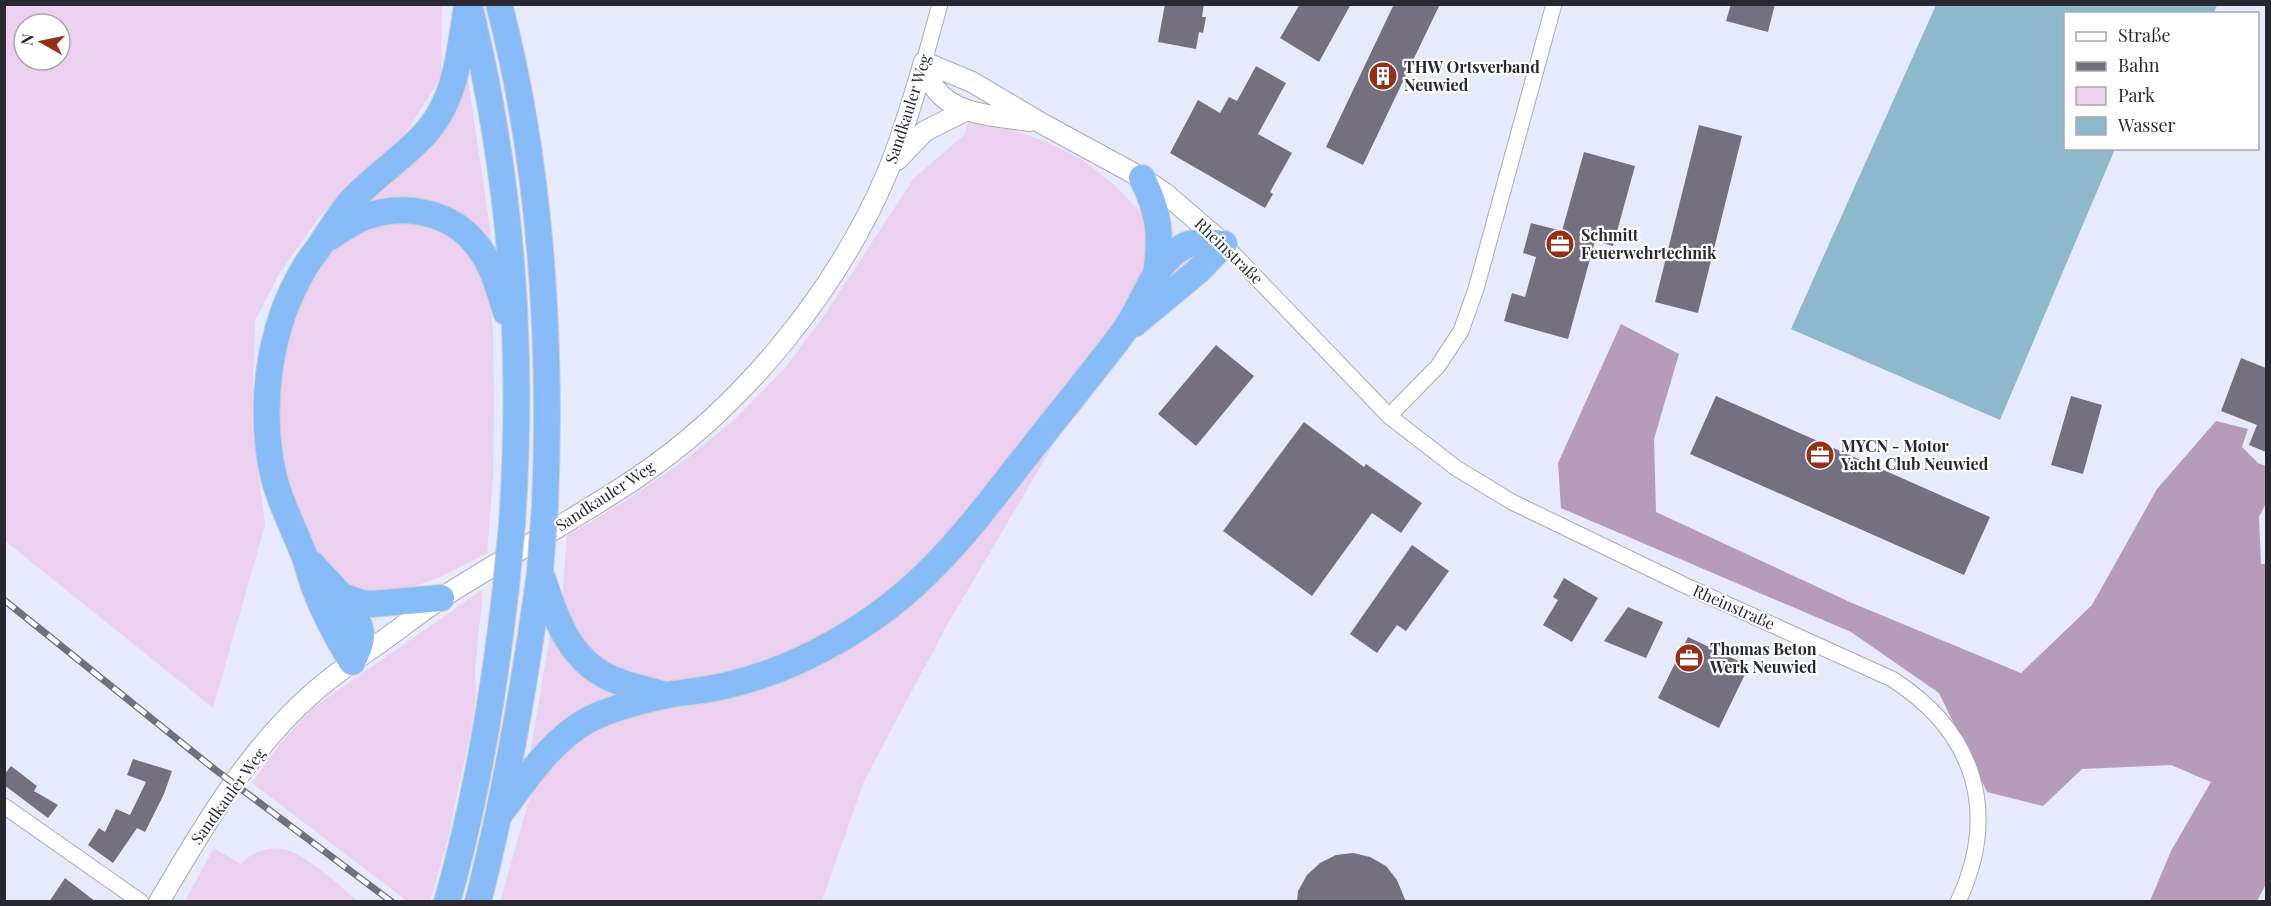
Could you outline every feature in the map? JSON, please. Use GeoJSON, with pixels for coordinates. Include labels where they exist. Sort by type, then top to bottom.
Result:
{"type":"FeatureCollection","features":[{"type":"Feature","properties":{"kind":"highway"},"geometry":{"type":"LineString","coordinates":[[352,662],[315,591],[304,555],[275,481],[267,433],[267,406],[273,353],[287,305],[305,267],[338,217],[352,200],[423,136],[447,101],[454,79],[468,4]]}},
{"type":"Feature","properties":{"kind":"highway"},"geometry":{"type":"LineString","coordinates":[[447,902],[461,849],[492,702],[512,524],[517,429],[517,349],[507,206],[489,99],[468,4]]}},
{"type":"Feature","properties":{"kind":"highway"},"geometry":{"type":"LineString","coordinates":[[478,902],[499,815],[521,699],[540,572],[545,505],[548,372],[541,261],[528,151],[508,38],[499,4]]}},
{"type":"Feature","properties":{"kind":"highway"},"geometry":{"type":"LineString","coordinates":[[1142,178],[1153,200],[1159,224],[1160,248],[1156,273]]}},
{"type":"Feature","properties":{"kind":"highway"},"geometry":{"type":"LineString","coordinates":[[323,242],[346,226],[376,214],[416,210],[448,220],[464,231],[479,247],[489,264],[517,349]]}},
{"type":"Feature","properties":{"kind":"highway"},"geometry":{"type":"LineString","coordinates":[[499,815],[543,759],[572,731],[589,720],[666,695],[718,688],[765,675],[816,652],[850,633],[882,610],[935,566],[954,544],[1125,332],[1156,273],[1171,255],[1188,244],[1198,241],[1224,244]]}},
{"type":"Feature","properties":{"kind":"highway"},"geometry":{"type":"LineString","coordinates":[[1125,332],[1198,271],[1224,244]]}},
{"type":"Feature","properties":{"kind":"highway"},"geometry":{"type":"LineString","coordinates":[[304,555],[356,618],[361,635],[352,662]]}},
{"type":"Feature","properties":{"kind":"highway"},"geometry":{"type":"LineString","coordinates":[[540,572],[560,628],[570,645],[583,660],[598,673],[617,682],[666,695]]}},
{"type":"Feature","properties":{"kind":"highway"},"geometry":{"type":"LineString","coordinates":[[339,595],[372,604],[441,598]]}},
{"type":"Feature","properties":{"kind":"street","name":"Sandkauler Weg"},"geometry":{"type":"LineString","coordinates":[[159,902],[206,823],[245,768],[298,707],[316,690],[441,598],[640,476],[685,443],[722,411],[759,373],[829,279],[856,235],[887,174],[900,141],[940,4]]}},
{"type":"Feature","properties":{"kind":"street"},"geometry":{"type":"LineString","coordinates":[[1389,416],[1438,366],[1461,331],[1476,289],[1554,4]]}},
{"type":"Feature","properties":{"kind":"street","name":"Rheinstraße"},"geometry":{"type":"LineString","coordinates":[[924,62],[935,88],[948,101],[967,110],[1041,123]]}},
{"type":"Feature","properties":{"kind":"street","name":"Rheinstraße"},"geometry":{"type":"LineString","coordinates":[[924,62],[972,82],[1142,178],[1172,200],[1224,244],[1389,416],[1456,468],[1512,502],[1682,584],[1892,679],[1916,695],[1938,715],[1955,738],[1968,765],[1976,793],[1978,822],[1976,853],[1958,902]]}},
{"type":"Feature","properties":{"kind":"street"},"geometry":{"type":"LineString","coordinates":[[887,174],[905,150],[925,131],[967,110]]}},
{"type":"Feature","properties":{"kind":"street"},"geometry":{"type":"LineString","coordinates":[[4,806],[141,902]]}},
{"type":"Feature","properties":{"kind":"green space"},"geometry":{"type":"Polygon","coordinates":[[[4,5],[442,5],[441,77],[399,144],[350,185],[320,216],[279,274],[255,321],[252,420],[265,525],[213,708],[5,541],[4,5]]]}},
{"type":"Feature","properties":{"kind":"green space"},"geometry":{"type":"Polygon","coordinates":[[[466,66],[494,256],[471,227],[354,215],[466,66]]]}},
{"type":"Feature","properties":{"kind":"green space"},"geometry":{"type":"Polygon","coordinates":[[[968,122],[999,125],[1049,143],[1083,160],[1114,185],[1143,215],[1154,253],[1118,323],[966,513],[921,563],[879,599],[842,625],[774,658],[732,672],[704,678],[679,681],[654,680],[609,667],[579,638],[562,598],[567,536],[627,500],[689,457],[735,419],[784,369],[826,313],[914,178],[964,135],[968,122]]]}},
{"type":"Feature","properties":{"kind":"green space"},"geometry":{"type":"Polygon","coordinates":[[[397,220],[437,227],[471,252],[490,296],[494,406],[493,479],[487,553],[440,577],[396,593],[351,590],[322,565],[289,488],[279,430],[280,387],[287,342],[300,304],[313,277],[332,251],[352,235],[397,220]]]}},
{"type":"Feature","properties":{"kind":"green space"},"geometry":{"type":"Polygon","coordinates":[[[1052,447],[946,627],[864,781],[822,901],[500,902],[528,803],[541,776],[559,753],[611,719],[798,673],[990,517],[1052,447]]]}},
{"type":"Feature","properties":{"kind":"green space"},"geometry":{"type":"Polygon","coordinates":[[[483,589],[475,669],[476,699],[447,842],[430,901],[407,901],[252,783],[282,741],[313,708],[483,589]]]}},
{"type":"Feature","properties":{"kind":"green space"},"geometry":{"type":"Polygon","coordinates":[[[551,630],[632,693],[528,766],[551,630]]]}},
{"type":"Feature","properties":{"kind":"green space"},"geometry":{"type":"Polygon","coordinates":[[[214,848],[241,864],[260,851],[277,848],[291,851],[321,870],[356,901],[185,901],[214,848]]]}},
{"type":"Feature","properties":{"kind":"shaded area"},"geometry":{"type":"Polygon","coordinates":[[[1621,324],[1679,354],[1654,439],[1656,512],[1852,603],[2021,673],[2092,605],[2157,489],[2216,421],[2248,429],[2242,447],[2258,463],[2266,466],[2266,503],[2259,517],[2261,564],[2266,564],[2266,884],[2257,901],[2150,901],[2171,851],[2211,782],[2171,765],[2082,769],[2043,806],[1987,792],[1939,693],[1851,632],[1561,508],[1558,463],[1621,324]]]}},
{"type":"Feature","properties":{"kind":"water"},"geometry":{"type":"Polygon","coordinates":[[[1936,5],[2217,5],[2214,12],[2064,12],[2064,150],[2115,150],[2000,420],[1791,329],[1936,5]]]}},
{"type":"Feature","properties":{"kind":"building"},"geometry":{"type":"Polygon","coordinates":[[[1165,4],[1204,4],[1202,17],[1206,17],[1203,33],[1199,32],[1196,49],[1158,42],[1165,4]]]}},
{"type":"Feature","properties":{"kind":"building"},"geometry":{"type":"Polygon","coordinates":[[[1300,4],[1351,4],[1319,62],[1280,38],[1300,4]]]}},
{"type":"Feature","properties":{"kind":"building","name":"THW Ortsverband Neuwied"},"geometry":{"type":"Polygon","coordinates":[[[1394,4],[1440,4],[1363,165],[1326,147],[1394,4]]]}},
{"type":"Feature","properties":{"kind":"building"},"geometry":{"type":"Polygon","coordinates":[[[1731,4],[1775,4],[1768,32],[1726,21],[1731,4]]]}},
{"type":"Feature","properties":{"kind":"building"},"geometry":{"type":"Polygon","coordinates":[[[1256,66],[1286,83],[1258,134],[1292,153],[1270,192],[1273,194],[1265,208],[1170,153],[1198,100],[1220,113],[1229,97],[1237,101],[1256,66]]]}},
{"type":"Feature","properties":{"kind":"building"},"geometry":{"type":"Polygon","coordinates":[[[1699,125],[1742,136],[1698,313],[1655,302],[1699,125]]]}},
{"type":"Feature","properties":{"kind":"building","name":"Schmitt Feuerwehrtechnik"},"geometry":{"type":"Polygon","coordinates":[[[1584,152],[1635,166],[1613,246],[1595,241],[1568,339],[1504,321],[1512,293],[1525,297],[1536,257],[1523,253],[1531,223],[1562,231],[1584,152]]]}},
{"type":"Feature","properties":{"kind":"building"},"geometry":{"type":"Polygon","coordinates":[[[1216,345],[1254,376],[1196,446],[1158,414],[1216,345]]]}},
{"type":"Feature","properties":{"kind":"building"},"geometry":{"type":"Polygon","coordinates":[[[2241,358],[2266,368],[2266,452],[2249,445],[2257,425],[2221,411],[2241,358]]]}},
{"type":"Feature","properties":{"kind":"building"},"geometry":{"type":"Polygon","coordinates":[[[1716,396],[1990,517],[1964,575],[1690,454],[1716,396]]]}},
{"type":"Feature","properties":{"kind":"building"},"geometry":{"type":"Polygon","coordinates":[[[2071,396],[2102,405],[2083,474],[2051,465],[2071,396]]]}},
{"type":"Feature","properties":{"kind":"building"},"geometry":{"type":"Polygon","coordinates":[[[1304,422],[1364,467],[1366,464],[1422,503],[1401,533],[1372,513],[1312,596],[1223,531],[1304,422]]]}},
{"type":"Feature","properties":{"kind":"building"},"geometry":{"type":"Polygon","coordinates":[[[1412,545],[1449,571],[1406,631],[1397,625],[1377,653],[1350,634],[1412,545]]]}},
{"type":"Feature","properties":{"kind":"building"},"geometry":{"type":"Polygon","coordinates":[[[1564,578],[1598,598],[1572,642],[1543,625],[1558,600],[1553,597],[1564,578]]]}},
{"type":"Feature","properties":{"kind":"building"},"geometry":{"type":"Polygon","coordinates":[[[1628,607],[1663,622],[1646,658],[1604,641],[1628,607]]]}},
{"type":"Feature","properties":{"kind":"building"},"geometry":{"type":"Polygon","coordinates":[[[1688,637],[1749,666],[1719,728],[1658,698],[1688,637]]]}},
{"type":"Feature","properties":{"kind":"building"},"geometry":{"type":"Polygon","coordinates":[[[133,759],[172,771],[164,794],[145,832],[137,828],[113,863],[88,845],[99,828],[105,832],[116,809],[130,815],[146,782],[127,775],[133,759]]]}},
{"type":"Feature","properties":{"kind":"building"},"geometry":{"type":"Polygon","coordinates":[[[11,766],[37,786],[34,791],[58,805],[48,818],[4,785],[4,775],[11,766]]]}},
{"type":"Feature","properties":{"kind":"building"},"geometry":{"type":"Polygon","coordinates":[[[1353,853],[1370,857],[1386,866],[1397,880],[1406,902],[1297,902],[1298,891],[1307,875],[1320,863],[1336,855],[1353,853]]]}},
{"type":"Feature","properties":{"kind":"building"},"geometry":{"type":"Polygon","coordinates":[[[65,878],[96,902],[49,902],[65,878]]]}},
{"type":"Feature","properties":{"kind":"railway"},"geometry":{"type":"LineString","coordinates":[[4,600],[213,768],[392,902]]}},
{"type":"Feature","properties":{"kind":"place","name":"THW Ortsverband Neuwied"},"geometry":{"type":"Point","coordinates":[1383,76]}},
{"type":"Feature","properties":{"kind":"place","name":"Schmitt Feuerwehrtechnik"},"geometry":{"type":"Point","coordinates":[1560,244]}},
{"type":"Feature","properties":{"kind":"place","name":"MYCN - Motor Yacht Club Neuwied"},"geometry":{"type":"Point","coordinates":[1820,455]}},
{"type":"Feature","properties":{"kind":"place","name":"Thomas Beton Werk Neuwied"},"geometry":{"type":"Point","coordinates":[1689,658]}}]}
